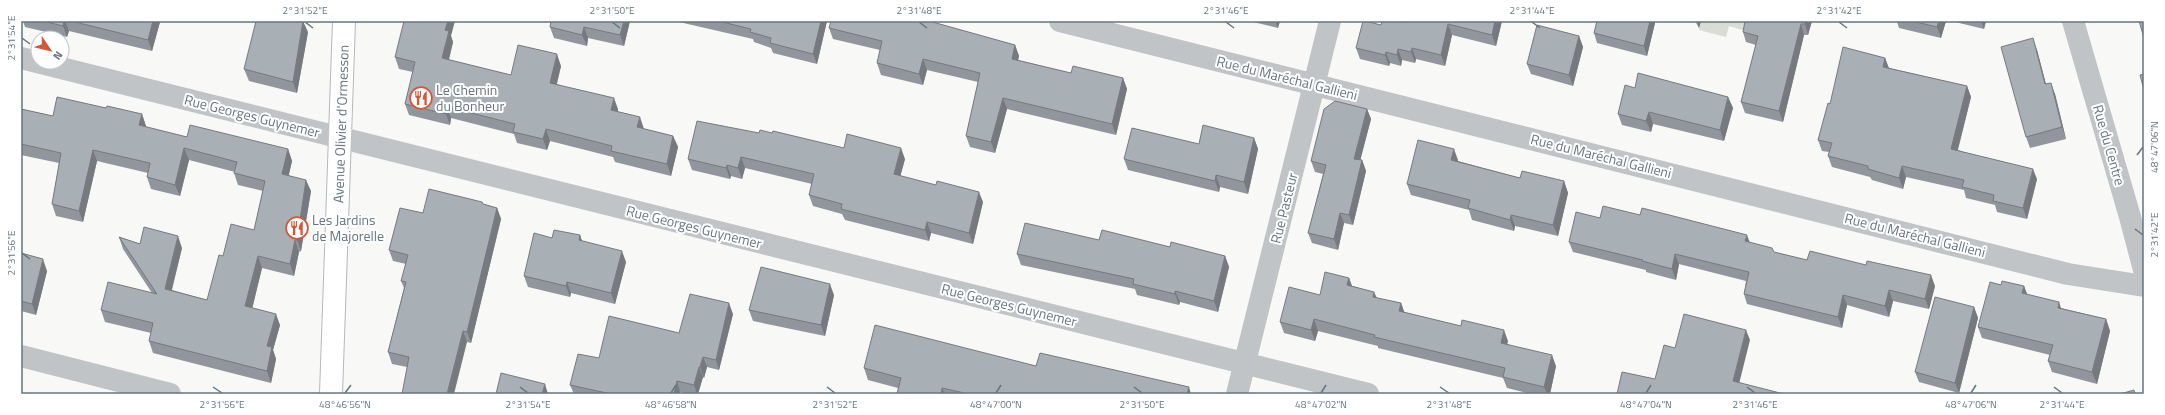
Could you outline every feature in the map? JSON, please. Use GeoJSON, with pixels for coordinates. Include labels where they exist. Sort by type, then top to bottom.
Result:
{"type":"FeatureCollection","features":[{"type":"Feature","properties":{"kind":"main road","name":"Avenue Olivier d'Ormesson"},"geometry":{"type":"LineString","coordinates":[[331,394],[344,21]]}},
{"type":"Feature","properties":{"kind":"street","name":"Rue du Maréchal Gallieni"},"geometry":{"type":"LineString","coordinates":[[1060,21],[2068,274],[2144,286]]}},
{"type":"Feature","properties":{"kind":"street","name":"Rue Pasteur"},"geometry":{"type":"LineString","coordinates":[[1237,394],[1330,21]]}},
{"type":"Feature","properties":{"kind":"street","name":"Rue du Centre"},"geometry":{"type":"LineString","coordinates":[[2073,21],[2144,270]]}},
{"type":"Feature","properties":{"kind":"street","name":"Rue Georges Guynemer"},"geometry":{"type":"LineString","coordinates":[[21,58],[340,139],[1246,362],[1368,394]]}},
{"type":"Feature","properties":{"kind":"street"},"geometry":{"type":"LineString","coordinates":[[21,356],[170,394]]}},
{"type":"Feature","properties":{"kind":"shaded area"},"geometry":{"type":"Polygon","coordinates":[[[1701,21],[1752,21],[1749,32],[1729,26],[1726,37],[1699,30],[1701,21]]]}},
{"type":"Feature","properties":{"kind":"building"},"geometry":{"type":"Polygon","coordinates":[[[43,21],[64,21],[63,26],[43,21]]]}},
{"type":"Feature","properties":{"kind":"building"},"geometry":{"type":"Polygon","coordinates":[[[71,21],[153,21],[148,40],[71,21]]]}},
{"type":"Feature","properties":{"kind":"building"},"geometry":{"type":"Polygon","coordinates":[[[256,21],[303,21],[293,82],[244,69],[256,21]]]}},
{"type":"Feature","properties":{"kind":"building"},"geometry":{"type":"Polygon","coordinates":[[[404,21],[448,21],[445,30],[449,31],[442,58],[511,75],[518,45],[557,54],[550,83],[614,98],[611,110],[640,117],[637,127],[673,136],[667,164],[611,151],[612,146],[546,129],[543,139],[513,132],[515,124],[447,107],[446,114],[405,104],[415,62],[395,57],[404,21]]]}},
{"type":"Feature","properties":{"kind":"building"},"geometry":{"type":"Polygon","coordinates":[[[551,21],[624,21],[620,35],[584,27],[582,35],[550,27],[551,21]]]}},
{"type":"Feature","properties":{"kind":"building"},"geometry":{"type":"Polygon","coordinates":[[[718,21],[821,21],[813,54],[770,43],[771,38],[750,32],[751,29],[718,21]]]}},
{"type":"Feature","properties":{"kind":"building"},"geometry":{"type":"Polygon","coordinates":[[[831,21],[929,21],[1015,45],[1012,59],[1071,73],[1073,66],[1123,78],[1112,124],[1003,98],[991,142],[966,136],[980,73],[923,59],[919,74],[877,63],[882,41],[829,28],[831,21]]]}},
{"type":"Feature","properties":{"kind":"building"},"geometry":{"type":"Polygon","coordinates":[[[1363,21],[1381,25],[1382,21],[1495,21],[1492,35],[1448,24],[1441,55],[1412,48],[1411,52],[1398,49],[1397,55],[1386,52],[1385,55],[1356,48],[1363,21]]]}},
{"type":"Feature","properties":{"kind":"building"},"geometry":{"type":"Polygon","coordinates":[[[1597,21],[1650,21],[1644,46],[1594,33],[1597,21]]]}},
{"type":"Feature","properties":{"kind":"building"},"geometry":{"type":"Polygon","coordinates":[[[1745,21],[1805,21],[1805,24],[1801,24],[1779,111],[1741,102],[1758,36],[1743,32],[1745,21]]]}},
{"type":"Feature","properties":{"kind":"building"},"geometry":{"type":"Polygon","coordinates":[[[1912,21],[1939,21],[1937,27],[1912,21]]]}},
{"type":"Feature","properties":{"kind":"building"},"geometry":{"type":"Polygon","coordinates":[[[2139,21],[2144,21],[2144,38],[2139,21]]]}},
{"type":"Feature","properties":{"kind":"building"},"geometry":{"type":"Polygon","coordinates":[[[1537,25],[1579,36],[1569,75],[1527,64],[1537,25]]]}},
{"type":"Feature","properties":{"kind":"building"},"geometry":{"type":"Polygon","coordinates":[[[2033,38],[2045,84],[2051,83],[2062,127],[2026,137],[2001,47],[2033,38]]]}},
{"type":"Feature","properties":{"kind":"building"},"geometry":{"type":"Polygon","coordinates":[[[1843,47],[1885,58],[1883,67],[1967,86],[1951,149],[2033,169],[2023,208],[1993,201],[1994,195],[1962,187],[1964,180],[1902,166],[1899,178],[1868,169],[1868,166],[1828,156],[1832,143],[1818,140],[1828,103],[1830,104],[1843,47]]]}},
{"type":"Feature","properties":{"kind":"building"},"geometry":{"type":"Polygon","coordinates":[[[1638,73],[1728,97],[1720,130],[1649,112],[1646,121],[1618,114],[1625,85],[1635,88],[1638,73]]]}},
{"type":"Feature","properties":{"kind":"building"},"geometry":{"type":"Polygon","coordinates":[[[2144,74],[2144,90],[2140,75],[2144,74]]]}},
{"type":"Feature","properties":{"kind":"building"},"geometry":{"type":"Polygon","coordinates":[[[57,97],[142,114],[139,125],[187,137],[190,125],[288,149],[282,174],[306,180],[297,240],[295,240],[290,264],[258,256],[245,306],[276,314],[267,346],[272,347],[267,371],[149,341],[153,323],[101,310],[108,282],[157,294],[119,237],[140,244],[144,227],[178,236],[165,289],[207,300],[219,255],[223,256],[231,224],[254,230],[265,181],[234,173],[237,162],[184,148],[175,185],[147,177],[150,163],[93,150],[79,211],[52,204],[61,153],[21,144],[21,109],[53,116],[57,97]]]}},
{"type":"Feature","properties":{"kind":"building"},"geometry":{"type":"Polygon","coordinates":[[[1335,101],[1367,109],[1354,159],[1362,160],[1349,215],[1340,213],[1334,239],[1308,233],[1326,165],[1311,161],[1324,109],[1335,101]]]}},
{"type":"Feature","properties":{"kind":"building"},"geometry":{"type":"Polygon","coordinates":[[[697,121],[759,133],[760,130],[772,133],[773,131],[844,148],[847,134],[901,148],[894,174],[936,185],[937,181],[979,192],[969,233],[927,222],[925,230],[841,209],[842,204],[809,195],[814,174],[741,157],[738,168],[727,165],[726,168],[688,159],[697,121]]]}},
{"type":"Feature","properties":{"kind":"building"},"geometry":{"type":"Polygon","coordinates":[[[1203,125],[1254,138],[1244,182],[1216,175],[1215,181],[1124,159],[1132,128],[1199,144],[1203,125]]]}},
{"type":"Feature","properties":{"kind":"building"},"geometry":{"type":"Polygon","coordinates":[[[1418,140],[1454,149],[1451,160],[1520,178],[1522,171],[1564,181],[1553,225],[1511,215],[1510,220],[1468,208],[1470,200],[1407,184],[1418,140]]]}},
{"type":"Feature","properties":{"kind":"building"},"geometry":{"type":"Polygon","coordinates":[[[429,189],[482,202],[483,204],[497,208],[467,332],[463,331],[447,394],[402,394],[409,357],[388,352],[406,282],[401,281],[408,255],[389,250],[400,208],[423,213],[429,189]]]}},
{"type":"Feature","properties":{"kind":"building"},"geometry":{"type":"Polygon","coordinates":[[[1603,206],[1640,215],[1642,208],[1747,235],[1745,241],[1772,248],[1774,252],[1807,260],[1810,251],[1866,265],[1867,261],[1931,275],[1925,299],[1889,290],[1885,306],[1843,295],[1838,317],[1744,294],[1749,272],[1675,254],[1672,269],[1642,261],[1643,260],[1569,242],[1576,212],[1600,218],[1603,206]]]}},
{"type":"Feature","properties":{"kind":"building"},"geometry":{"type":"Polygon","coordinates":[[[1025,223],[1099,240],[1102,230],[1170,247],[1171,242],[1225,256],[1214,301],[1175,291],[1175,294],[1133,284],[1134,279],[1017,254],[1025,223]]]}},
{"type":"Feature","properties":{"kind":"building"},"geometry":{"type":"Polygon","coordinates":[[[554,230],[580,235],[579,240],[622,251],[611,293],[567,282],[566,286],[524,276],[534,233],[552,238],[554,230]]]}},
{"type":"Feature","properties":{"kind":"building"},"geometry":{"type":"Polygon","coordinates":[[[21,253],[43,259],[32,304],[21,301],[21,253]]]}},
{"type":"Feature","properties":{"kind":"building"},"geometry":{"type":"Polygon","coordinates":[[[761,267],[830,284],[821,325],[749,310],[761,267]]]}},
{"type":"Feature","properties":{"kind":"building"},"geometry":{"type":"Polygon","coordinates":[[[1325,272],[1349,278],[1347,285],[1374,292],[1373,297],[1401,303],[1399,311],[1461,326],[1462,320],[1504,330],[1501,343],[1552,355],[1544,387],[1503,377],[1505,368],[1374,337],[1375,335],[1314,319],[1311,330],[1280,322],[1289,287],[1320,295],[1325,272]]]}},
{"type":"Feature","properties":{"kind":"building"},"geometry":{"type":"Polygon","coordinates":[[[2002,281],[2024,286],[2022,293],[2059,302],[2058,308],[2106,319],[2092,372],[2048,361],[2053,345],[1978,327],[1990,282],[2001,285],[2002,281]]]}},
{"type":"Feature","properties":{"kind":"building"},"geometry":{"type":"Polygon","coordinates":[[[690,294],[729,303],[716,360],[703,357],[694,385],[677,381],[674,394],[611,394],[570,385],[578,354],[599,358],[609,316],[679,333],[690,294]]]}},
{"type":"Feature","properties":{"kind":"building"},"geometry":{"type":"Polygon","coordinates":[[[1935,297],[1974,307],[1955,383],[1915,372],[1935,297]]]}},
{"type":"Feature","properties":{"kind":"building"},"geometry":{"type":"Polygon","coordinates":[[[1684,314],[1746,330],[1733,381],[1784,394],[1617,394],[1622,372],[1655,379],[1664,345],[1675,348],[1684,314]]]}},
{"type":"Feature","properties":{"kind":"building"},"geometry":{"type":"Polygon","coordinates":[[[875,325],[1036,366],[1040,353],[1189,387],[1187,394],[969,394],[942,388],[941,394],[897,394],[901,378],[864,368],[875,325]]]}},
{"type":"Feature","properties":{"kind":"building"},"geometry":{"type":"Polygon","coordinates":[[[501,373],[545,384],[542,394],[496,394],[501,373]]]}},
{"type":"Feature","properties":{"kind":"building"},"geometry":{"type":"Polygon","coordinates":[[[2134,390],[2135,394],[2120,394],[2134,390]]]}},
{"type":"Feature","properties":{"kind":"place","name":"Le Chemin du Bonheur"},"geometry":{"type":"Point","coordinates":[421,98]}},
{"type":"Feature","properties":{"kind":"place","name":"Les Jardins de Majorelle"},"geometry":{"type":"Point","coordinates":[297,228]}}]}
